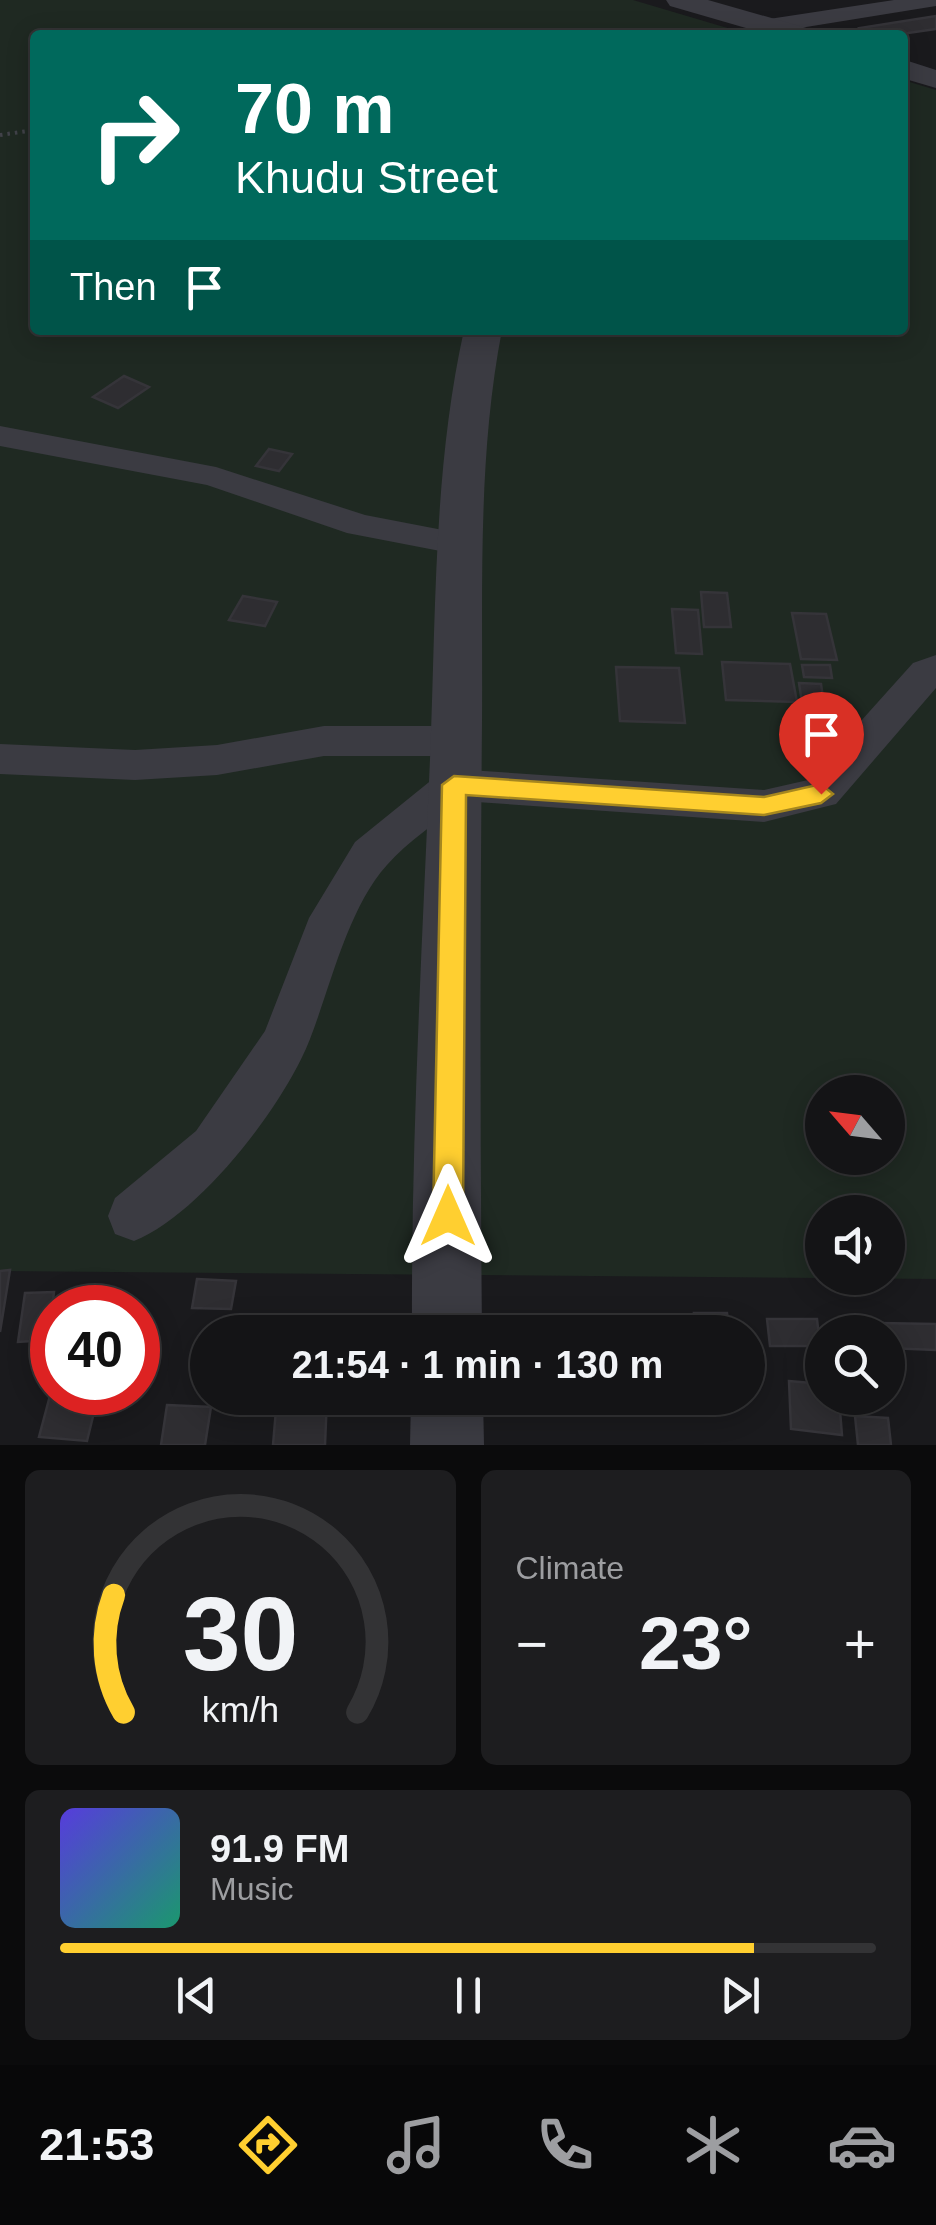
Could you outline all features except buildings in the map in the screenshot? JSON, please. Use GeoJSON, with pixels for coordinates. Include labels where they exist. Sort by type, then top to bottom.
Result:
{"type":"FeatureCollection","features":[{"type":"Feature","properties":{"kind":"street"},"geometry":{"type":"LineString","coordinates":[[678,0],[783,30]]}},
{"type":"Feature","properties":{"kind":"street"},"geometry":{"type":"LineString","coordinates":[[769,26],[935,0]]}},
{"type":"Feature","properties":{"kind":"street"},"geometry":{"type":"LineString","coordinates":[[908,70],[936,78]]}},
{"type":"Feature","properties":{"kind":"street"},"geometry":{"type":"LineString","coordinates":[[447,1315],[460,544],[468,403],[482,335]]}},
{"type":"Feature","properties":{"kind":"street"},"geometry":{"type":"LineString","coordinates":[[0,436],[216,477],[360,525],[460,544]]}},
{"type":"Feature","properties":{"kind":"street"},"geometry":{"type":"LineString","coordinates":[[0,759],[135,764],[217,760],[324,741],[764,806],[821,794],[928,672],[936,668]]}},
{"type":"Feature","properties":{"kind":"street"},"geometry":{"type":"LineString","coordinates":[[134,1216],[214,1148],[285,1042],[332,918],[370,854],[456,763]]}},
{"type":"Feature","properties":{"kind":"street"},"geometry":{"type":"LineString","coordinates":[[446,1445],[447,1415]]}},
{"type":"Feature","properties":{"kind":"path"},"geometry":{"type":"LineString","coordinates":[[0,136],[30,131]]}},
{"type":"Feature","properties":{"kind":"shaded area"},"geometry":{"type":"Polygon","coordinates":[[[0,0],[633,0],[734,30],[30,30],[30,335],[908,335],[908,82],[936,90],[936,1279],[905,1279],[905,1195],[805,1195],[805,1278],[0,1271],[0,0]]]}},
{"type":"Feature","properties":{"kind":"route"},"geometry":{"type":"LineString","coordinates":[[448,1216],[454,785],[764,806],[821,794]]}}]}
